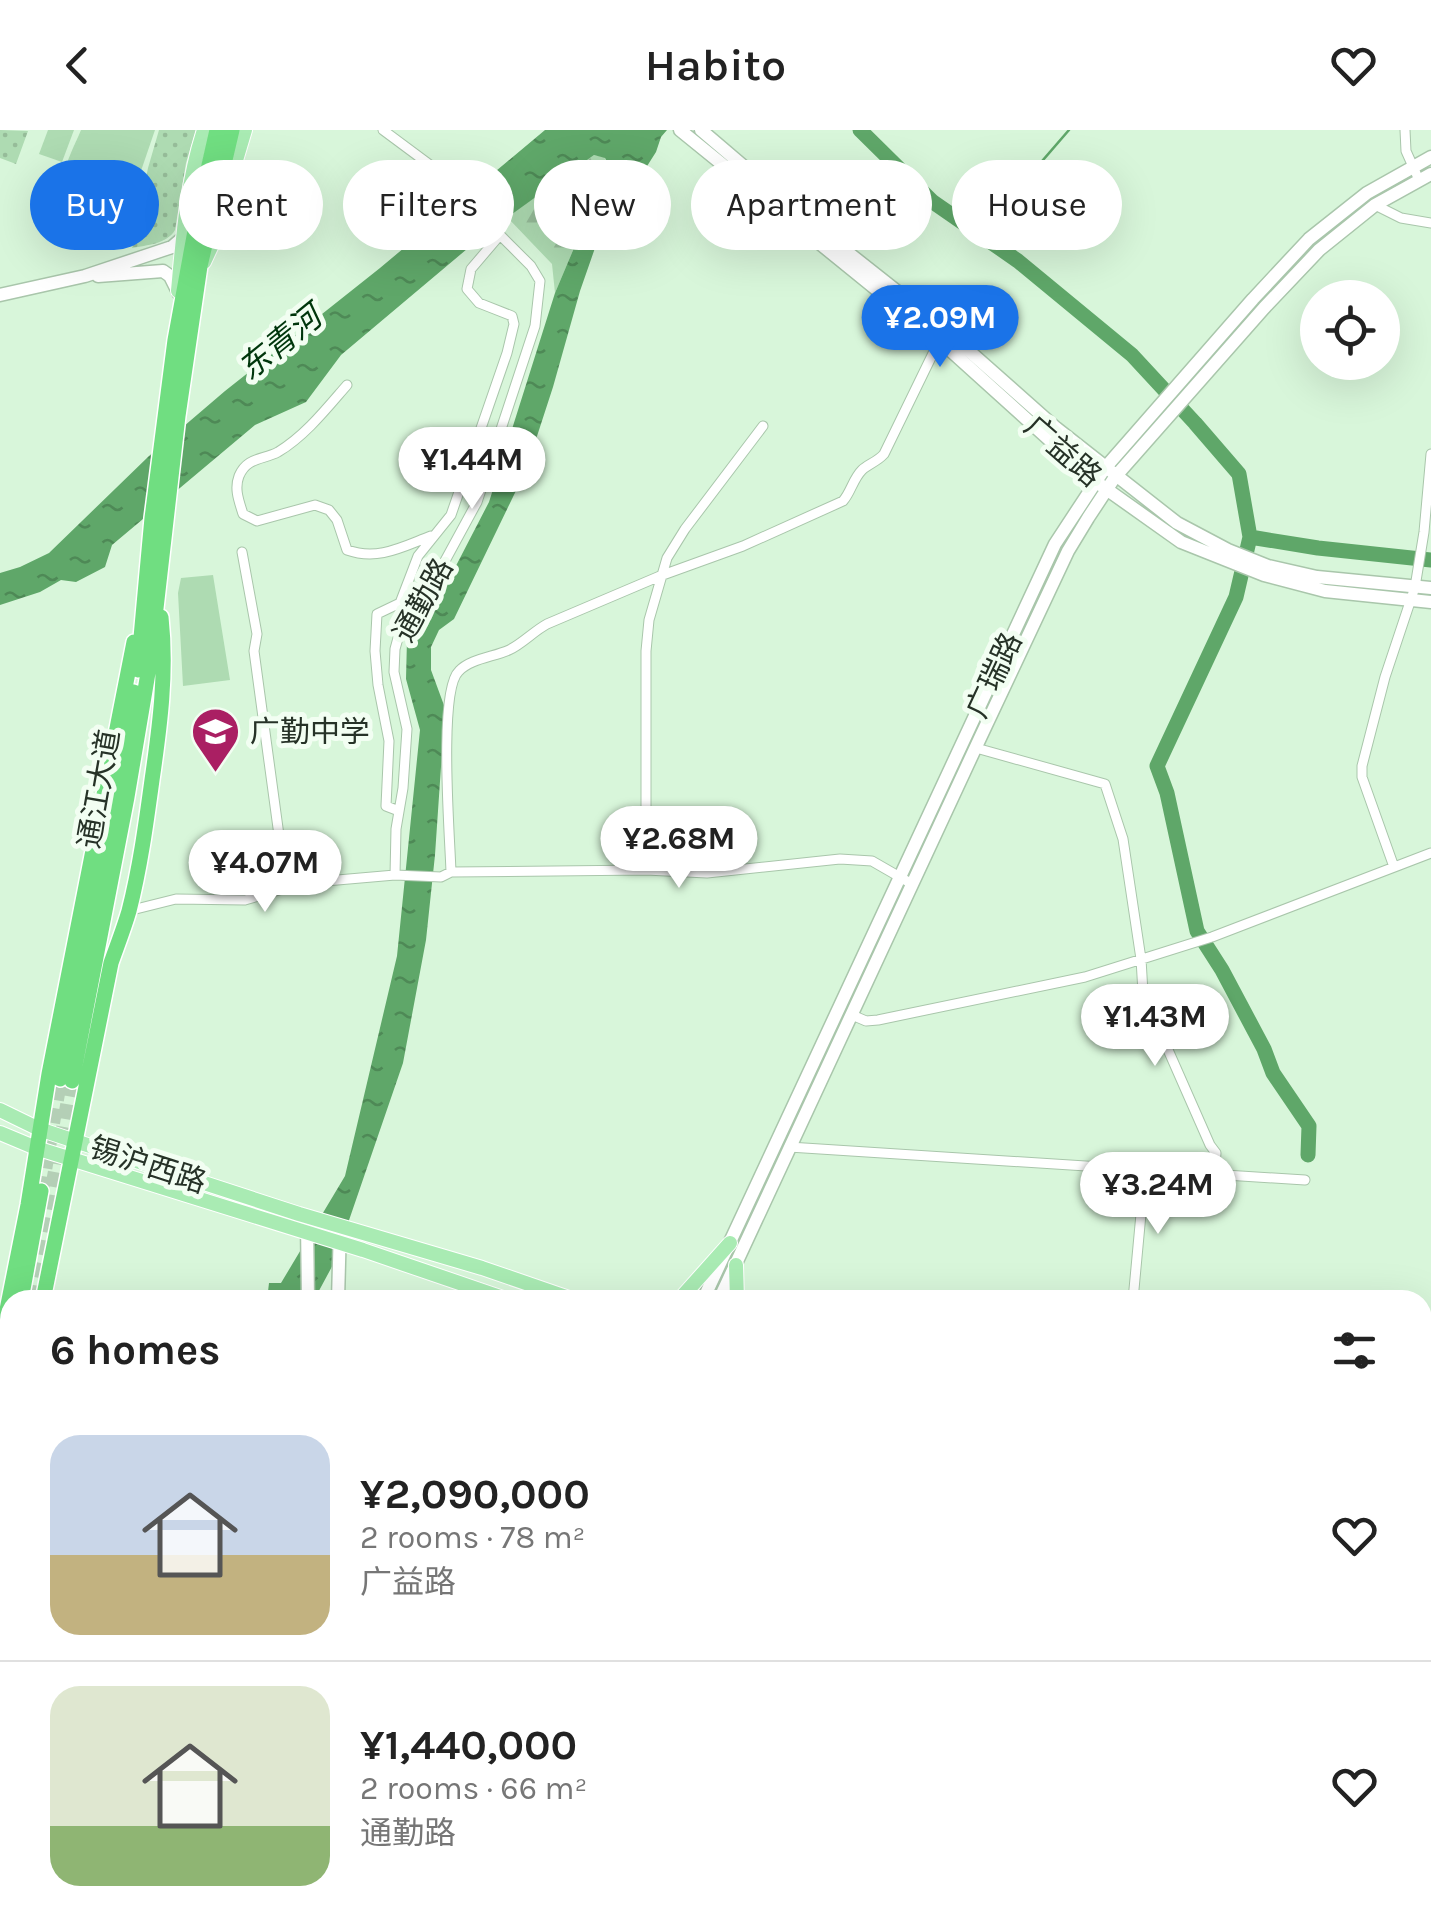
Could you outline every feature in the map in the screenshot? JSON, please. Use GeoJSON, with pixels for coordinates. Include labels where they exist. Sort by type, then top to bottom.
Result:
{"type":"FeatureCollection","features":[{"type":"Feature","properties":{"kind":"highway"},"geometry":{"type":"LineString","coordinates":[[211,160],[218,130]]}},
{"type":"Feature","properties":{"kind":"highway"},"geometry":{"type":"LineString","coordinates":[[200,266],[232,130]]}},
{"type":"Feature","properties":{"kind":"highway"},"geometry":{"type":"LineString","coordinates":[[180,297],[191,250]]}},
{"type":"Feature","properties":{"kind":"highway","name":"通江大道"},"geometry":{"type":"LineString","coordinates":[[180,297],[136,681],[66,1080],[127,797],[159,594],[178,416],[200,266]]}},
{"type":"Feature","properties":{"kind":"highway"},"geometry":{"type":"LineString","coordinates":[[45,1290],[111,963],[128,912],[146,822],[161,721],[165,649],[159,594]]}},
{"type":"Feature","properties":{"kind":"highway"},"geometry":{"type":"LineString","coordinates":[[11,1290],[130,653],[144,610]]}},
{"type":"Feature","properties":{"kind":"highway"},"geometry":{"type":"LineString","coordinates":[[23,1290],[42,1191]]}},
{"type":"Feature","properties":{"kind":"main road"},"geometry":{"type":"LineString","coordinates":[[194,160],[204,130]]}},
{"type":"Feature","properties":{"kind":"main road"},"geometry":{"type":"LineString","coordinates":[[200,266],[218,232],[245,130]]}},
{"type":"Feature","properties":{"kind":"main road","name":"广益路"},"geometry":{"type":"LineString","coordinates":[[680,130],[941,334],[1101,486],[1182,542],[1228,556]]}},
{"type":"Feature","properties":{"kind":"main road","name":"广益路"},"geometry":{"type":"LineString","coordinates":[[701,130],[1110,472],[1176,524],[1228,556]]}},
{"type":"Feature","properties":{"kind":"main road","name":"广瑞路"},"geometry":{"type":"LineString","coordinates":[[725,1290],[852,1015],[906,881],[1055,544],[1110,472],[1194,378],[1308,239],[1367,193],[1431,157]]}},
{"type":"Feature","properties":{"kind":"main road","name":"广瑞路"},"geometry":{"type":"LineString","coordinates":[[1194,378],[1318,250],[1376,205],[1425,177]]}},
{"type":"Feature","properties":{"kind":"main road"},"geometry":{"type":"LineString","coordinates":[[0,295],[85,276],[179,242]]}},
{"type":"Feature","properties":{"kind":"main road"},"geometry":{"type":"LineString","coordinates":[[180,297],[182,250]]}},
{"type":"Feature","properties":{"kind":"main road"},"geometry":{"type":"LineString","coordinates":[[85,276],[163,271],[170,276],[180,297]]}},
{"type":"Feature","properties":{"kind":"main road","name":"广瑞路"},"geometry":{"type":"LineString","coordinates":[[708,1290],[1101,486]]}},
{"type":"Feature","properties":{"kind":"main road"},"geometry":{"type":"LineString","coordinates":[[1228,556],[1324,591],[1413,594],[1431,588]]}},
{"type":"Feature","properties":{"kind":"main road"},"geometry":{"type":"LineString","coordinates":[[1413,594],[1431,602]]}},
{"type":"Feature","properties":{"kind":"main road","name":"锡沪西路"},"geometry":{"type":"LineString","coordinates":[[0,1110],[75,1141],[547,1290]]}},
{"type":"Feature","properties":{"kind":"main road","name":"锡沪西路"},"geometry":{"type":"LineString","coordinates":[[0,1134],[480,1290]]}},
{"type":"Feature","properties":{"kind":"main road"},"geometry":{"type":"LineString","coordinates":[[303,1215],[307,1290]]}},
{"type":"Feature","properties":{"kind":"main road"},"geometry":{"type":"LineString","coordinates":[[338,1290],[340,1226]]}},
{"type":"Feature","properties":{"kind":"main road"},"geometry":{"type":"LineString","coordinates":[[689,1290],[730,1243]]}},
{"type":"Feature","properties":{"kind":"main road"},"geometry":{"type":"LineString","coordinates":[[736,1265],[736,1290]]}},
{"type":"Feature","properties":{"kind":"street","name":"通勤路"},"geometry":{"type":"LineString","coordinates":[[383,130],[423,160]]}},
{"type":"Feature","properties":{"kind":"street"},"geometry":{"type":"LineString","coordinates":[[1405,130],[1406,151],[1413,166],[1425,177]]}},
{"type":"Feature","properties":{"kind":"street"},"geometry":{"type":"LineString","coordinates":[[1376,205],[1401,218],[1431,223]]}},
{"type":"Feature","properties":{"kind":"street","name":"通勤路"},"geometry":{"type":"LineString","coordinates":[[395,874],[407,729],[394,672],[395,649],[410,612],[426,594],[477,502],[535,326],[540,281],[514,249]]}},
{"type":"Feature","properties":{"kind":"street"},"geometry":{"type":"LineString","coordinates":[[399,811],[386,806],[389,741],[378,685],[377,614],[400,603],[418,556],[450,515],[507,353],[514,324],[512,316],[478,303],[468,289],[471,269],[487,250]]}},
{"type":"Feature","properties":{"kind":"street"},"geometry":{"type":"LineString","coordinates":[[446,874],[446,734],[453,678],[461,668],[513,648],[548,624],[743,546],[842,501],[862,469],[884,454],[941,334]]}},
{"type":"Feature","properties":{"kind":"street"},"geometry":{"type":"LineString","coordinates":[[347,385],[312,424],[277,452],[252,460],[240,472],[236,488],[243,514],[258,521],[315,504],[329,510],[336,520],[347,550],[362,555],[386,552],[434,535]]}},
{"type":"Feature","properties":{"kind":"street"},"geometry":{"type":"LineString","coordinates":[[646,870],[646,652],[660,576],[684,529],[763,426]]}},
{"type":"Feature","properties":{"kind":"street"},"geometry":{"type":"LineString","coordinates":[[1394,867],[1362,777],[1362,766],[1384,677],[1413,594],[1424,532],[1431,454]]}},
{"type":"Feature","properties":{"kind":"street"},"geometry":{"type":"LineString","coordinates":[[466,470],[486,477]]}},
{"type":"Feature","properties":{"kind":"street"},"geometry":{"type":"LineString","coordinates":[[242,552],[258,634],[254,651],[286,887]]}},
{"type":"Feature","properties":{"kind":"street"},"geometry":{"type":"LineString","coordinates":[[976,748],[1105,784],[1122,838],[1143,994],[1216,1153],[1214,1175]]}},
{"type":"Feature","properties":{"kind":"street"},"geometry":{"type":"LineString","coordinates":[[852,1015],[878,1020],[1085,977],[1212,937],[1431,853]]}},
{"type":"Feature","properties":{"kind":"street"},"geometry":{"type":"LineString","coordinates":[[128,912],[176,899],[245,900],[286,887],[395,874],[646,870],[707,873],[840,859],[872,861],[906,881]]}},
{"type":"Feature","properties":{"kind":"street"},"geometry":{"type":"LineString","coordinates":[[776,1145],[1305,1180]]}},
{"type":"Feature","properties":{"kind":"street"},"geometry":{"type":"LineString","coordinates":[[1134,1290],[1145,1171]]}},
{"type":"Feature","properties":{"kind":"green space"},"geometry":{"type":"Polygon","coordinates":[[[0,130],[28,131],[16,164],[0,158],[0,130]]]}},
{"type":"Feature","properties":{"kind":"green space"},"geometry":{"type":"Polygon","coordinates":[[[48,130],[74,130],[63,160],[39,154],[48,130]]]}},
{"type":"Feature","properties":{"kind":"green space"},"geometry":{"type":"Polygon","coordinates":[[[81,130],[155,130],[145,160],[68,160],[81,130]]]}},
{"type":"Feature","properties":{"kind":"green space"},"geometry":{"type":"Polygon","coordinates":[[[159,130],[196,130],[187,160],[179,160],[175,230],[159,242],[159,160],[150,160],[159,130]]]}},
{"type":"Feature","properties":{"kind":"green space"},"geometry":{"type":"Polygon","coordinates":[[[534,198],[534,245],[514,224],[514,212],[534,198]]]}},
{"type":"Feature","properties":{"kind":"green space"},"geometry":{"type":"Polygon","coordinates":[[[539,250],[573,250],[555,293],[552,264],[539,250]]]}},
{"type":"Feature","properties":{"kind":"green space"},"geometry":{"type":"Polygon","coordinates":[[[213,575],[230,680],[183,686],[178,593],[181,578],[213,575]]]}},
{"type":"Feature","properties":{"kind":"water"},"geometry":{"type":"Polygon","coordinates":[[[545,130],[667,130],[651,160],[606,160],[594,155],[587,160],[534,160],[534,198],[514,213],[514,160],[509,160],[545,130]]]}},
{"type":"Feature","properties":{"kind":"water"},"geometry":{"type":"Polygon","coordinates":[[[402,250],[466,250],[341,355],[306,402],[255,425],[112,545],[105,567],[76,582],[61,580],[40,592],[0,605],[0,573],[49,553],[149,456],[402,250]]]}},
{"type":"Feature","properties":{"kind":"water"},"geometry":{"type":"Polygon","coordinates":[[[573,250],[594,250],[526,470],[454,619],[439,630],[431,647],[431,670],[445,708],[426,940],[403,1063],[335,1261],[319,1290],[268,1290],[269,1283],[281,1283],[345,1176],[397,956],[420,730],[406,679],[407,639],[412,627],[430,616],[489,502],[555,293],[573,250]]]}},
{"type":"Feature","properties":{"kind":"waterway"},"geometry":{"type":"LineString","coordinates":[[860,130],[933,202],[1018,261],[1132,355],[1239,474],[1250,537],[1236,597],[1157,766],[1167,793],[1197,931],[1222,970],[1273,1073],[1309,1126],[1308,1155]]}},
{"type":"Feature","properties":{"kind":"waterway"},"geometry":{"type":"LineString","coordinates":[[1043,160],[1069,130]]}},
{"type":"Feature","properties":{"kind":"waterway"},"geometry":{"type":"LineString","coordinates":[[1250,537],[1431,560]]}},
{"type":"Feature","properties":{"kind":"tunnel"},"geometry":{"type":"LineString","coordinates":[[41,1191],[60,1079]]}},
{"type":"Feature","properties":{"kind":"tunnel"},"geometry":{"type":"LineString","coordinates":[[34,1290],[72,1081]]}},
{"type":"Feature","properties":{"kind":"place","name":"广勤中学"},"geometry":{"type":"Point","coordinates":[215,774]}},
{"type":"Feature","properties":{"kind":"water label","name":"东青河"},"geometry":{"type":"Point","coordinates":[280,343]}}]}
